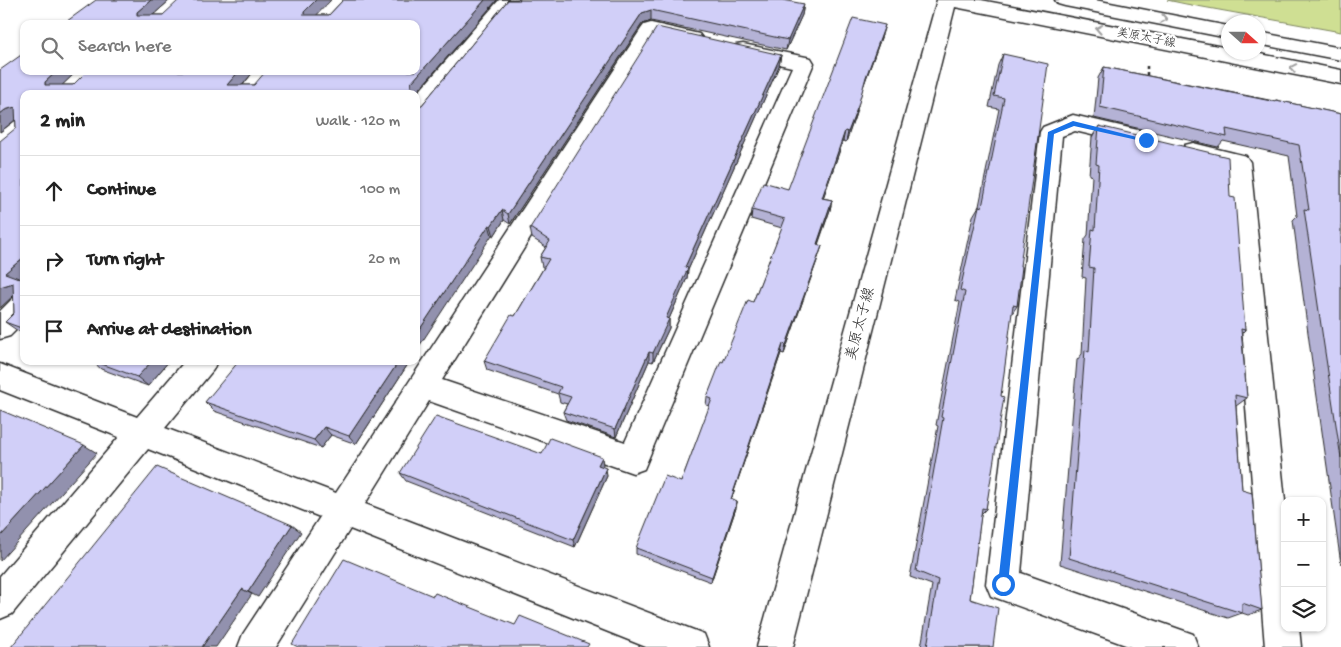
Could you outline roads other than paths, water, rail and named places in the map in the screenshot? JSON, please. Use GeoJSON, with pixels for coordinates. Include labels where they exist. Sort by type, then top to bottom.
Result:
{"type":"FeatureCollection","features":[{"type":"Feature","properties":{"kind":"street"},"geometry":{"type":"LineString","coordinates":[[420,104],[509,0]]}},
{"type":"Feature","properties":{"kind":"street","name":"美原太子線"},"geometry":{"type":"LineString","coordinates":[[775,647],[947,0]]}},
{"type":"Feature","properties":{"kind":"street","name":"美原太子線"},"geometry":{"type":"LineString","coordinates":[[951,0],[1341,78]]}},
{"type":"Feature","properties":{"kind":"street","name":"美原太子線"},"geometry":{"type":"LineString","coordinates":[[1065,0],[1221,31]]}},
{"type":"Feature","properties":{"kind":"street"},"geometry":{"type":"LineString","coordinates":[[256,647],[422,386],[651,29],[804,63],[633,459],[422,386]]}},
{"type":"Feature","properties":{"kind":"street"},"geometry":{"type":"LineString","coordinates":[[1266,40],[1341,54]]}},
{"type":"Feature","properties":{"kind":"street"},"geometry":{"type":"LineString","coordinates":[[1180,647],[1003,584],[1051,132],[1073,123],[1238,162],[1283,647]]}},
{"type":"Feature","properties":{"kind":"street"},"geometry":{"type":"LineString","coordinates":[[0,328],[20,309]]}},
{"type":"Feature","properties":{"kind":"street"},"geometry":{"type":"LineString","coordinates":[[0,602],[200,365]]}},
{"type":"Feature","properties":{"kind":"street"},"geometry":{"type":"LineString","coordinates":[[0,377],[691,647]]}}]}
